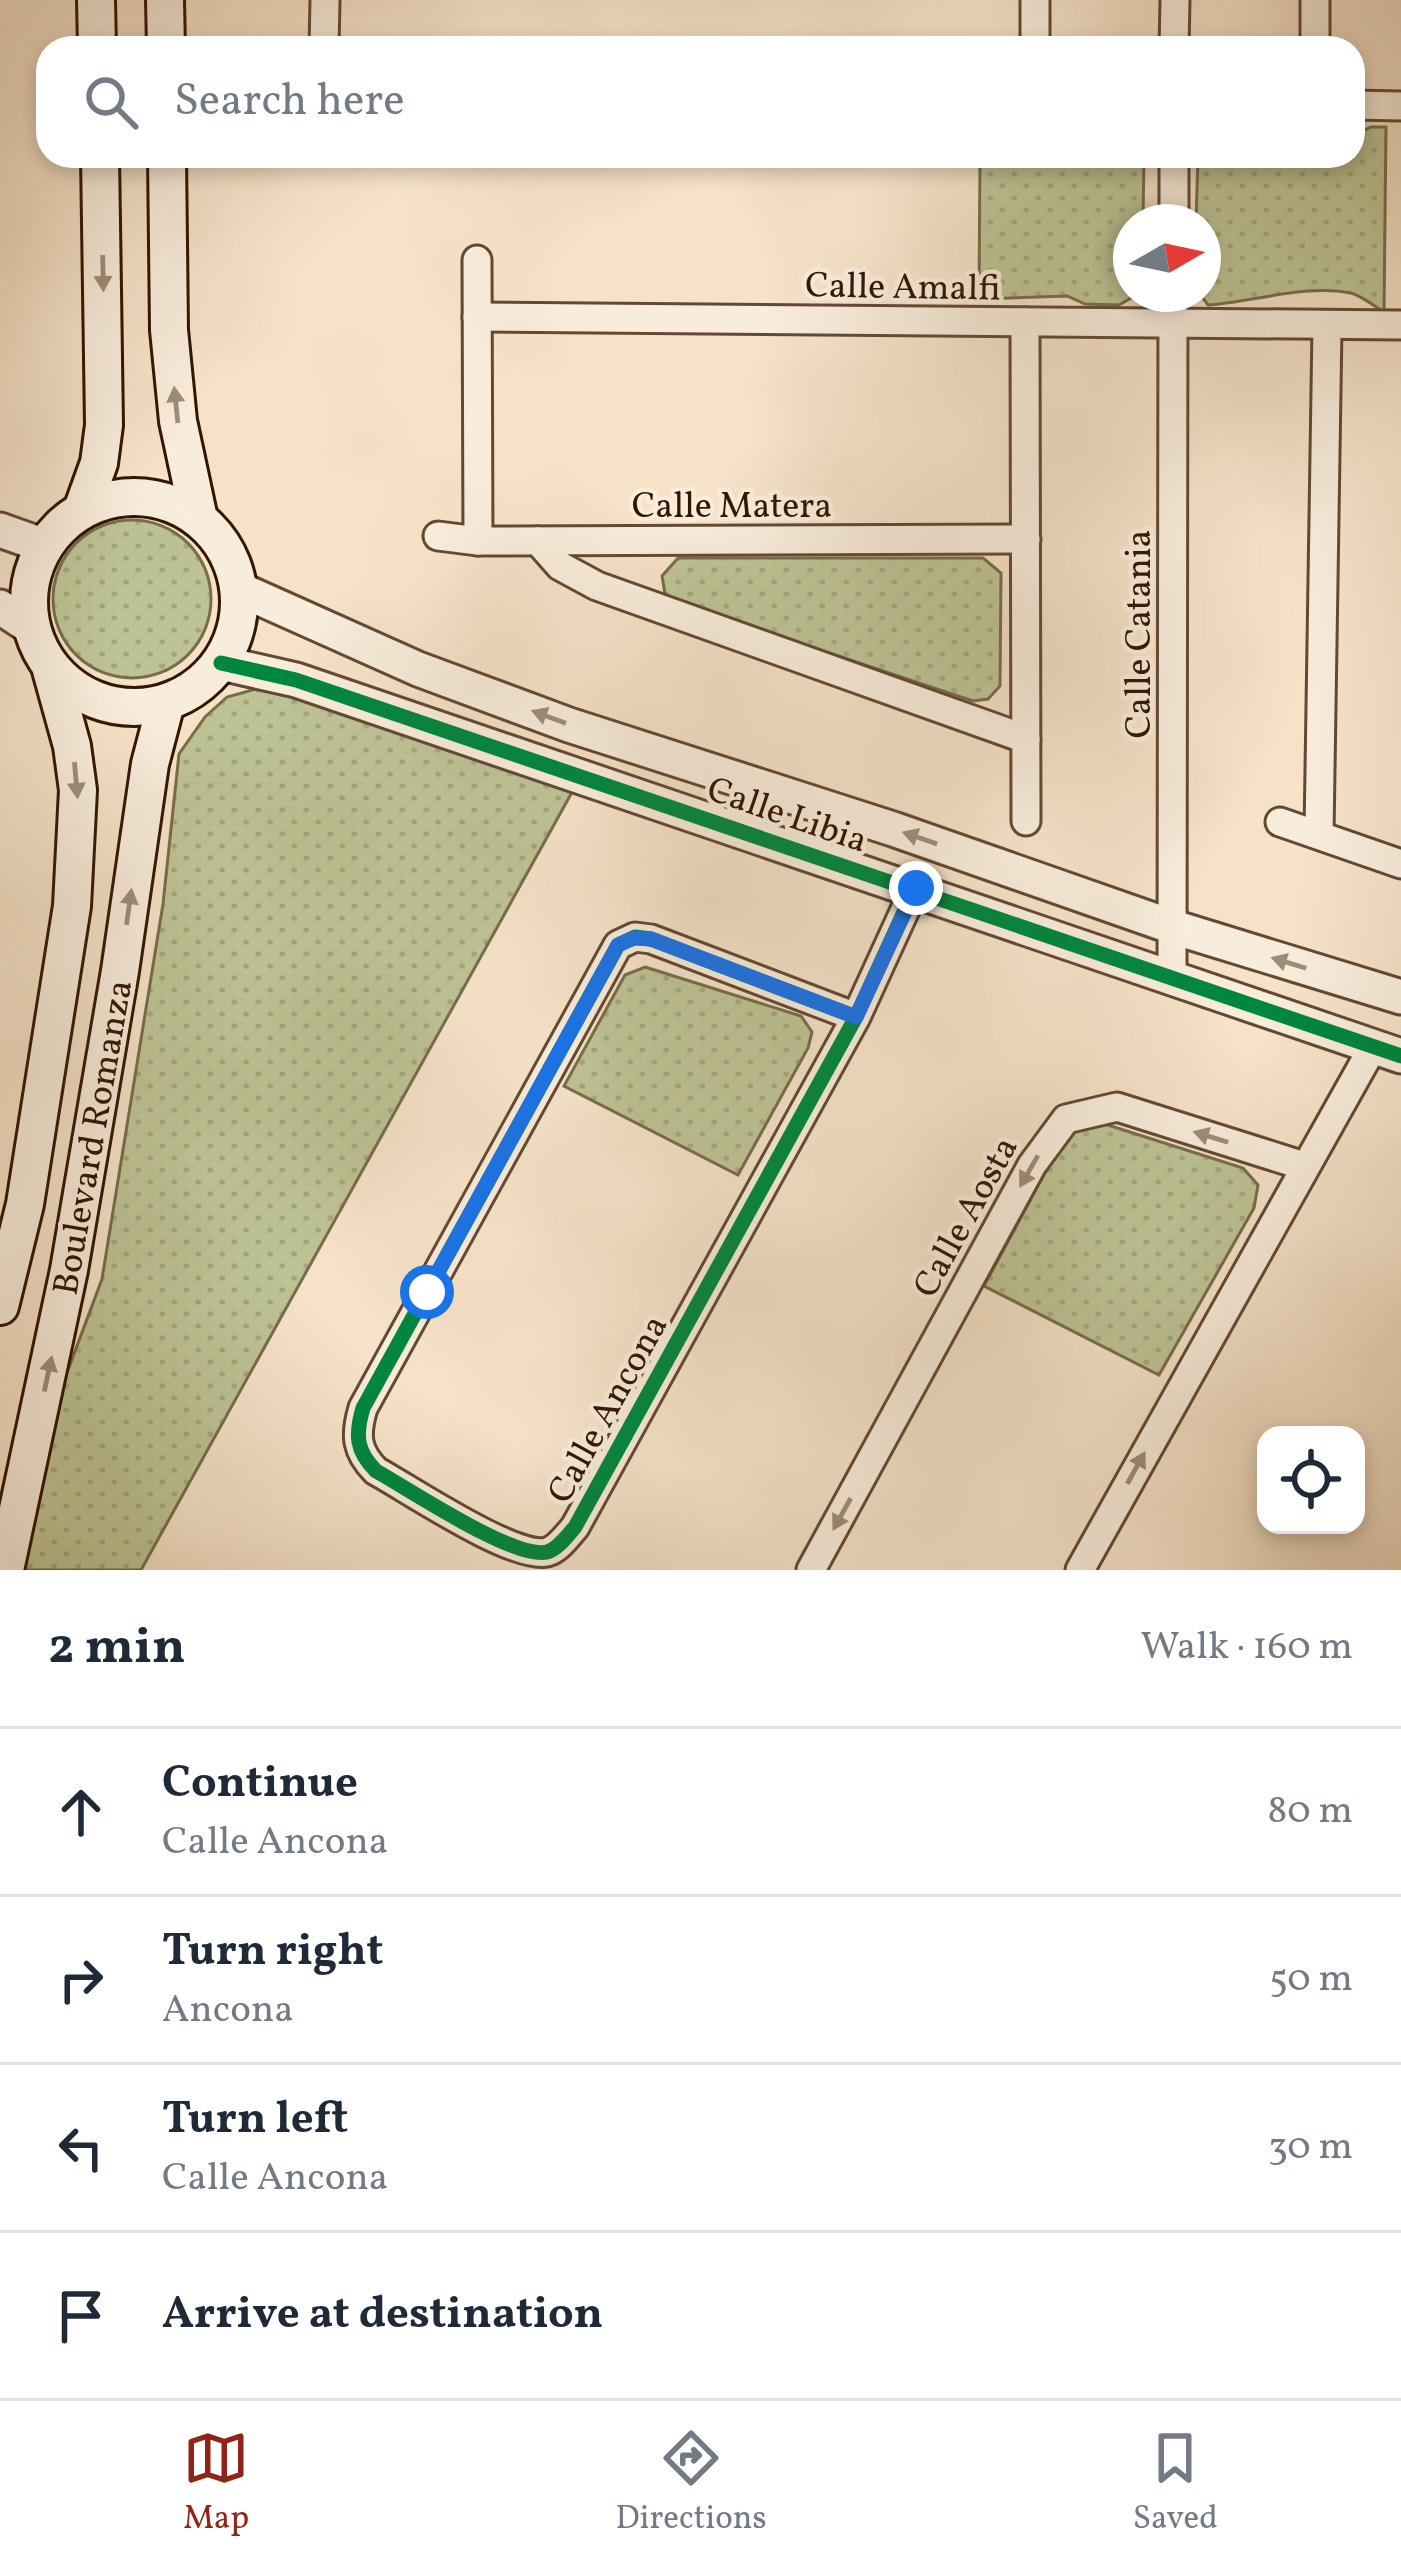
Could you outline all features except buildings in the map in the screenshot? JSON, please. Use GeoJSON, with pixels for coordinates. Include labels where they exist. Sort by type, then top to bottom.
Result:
{"type":"FeatureCollection","features":[{"type":"Feature","properties":{"kind":"main road"},"geometry":{"type":"LineString","coordinates":[[96,0],[97,36]]}},
{"type":"Feature","properties":{"kind":"main road"},"geometry":{"type":"LineString","coordinates":[[165,0],[166,36]]}},
{"type":"Feature","properties":{"kind":"main road"},"geometry":{"type":"LineString","coordinates":[[82,510],[99,464],[104,425],[100,168]]}},
{"type":"Feature","properties":{"kind":"main road"},"geometry":{"type":"LineString","coordinates":[[167,168],[169,330],[178,422],[200,519]]}},
{"type":"Feature","properties":{"kind":"main road"},"geometry":{"type":"LineString","coordinates":[[142,496],[172,503],[200,519],[225,550],[239,589],[232,640],[220,663],[196,687],[166,703],[134,708],[103,703],[74,689],[50,666],[32,628],[31,586],[44,546],[82,510],[111,499],[142,496]]}},
{"type":"Feature","properties":{"kind":"main road","name":"Boulevard Romanza"},"geometry":{"type":"LineString","coordinates":[[0,1306],[25,1204],[72,906],[78,790],[72,746],[50,666]]}},
{"type":"Feature","properties":{"kind":"main road","name":"Boulevard Romanza"},"geometry":{"type":"LineString","coordinates":[[5,1570],[69,1270],[150,764],[166,703]]}},
{"type":"Feature","properties":{"kind":"street"},"geometry":{"type":"LineString","coordinates":[[324,36],[325,0]]}},
{"type":"Feature","properties":{"kind":"street"},"geometry":{"type":"LineString","coordinates":[[1035,0],[1035,36]]}},
{"type":"Feature","properties":{"kind":"street"},"geometry":{"type":"LineString","coordinates":[[1174,36],[1175,0]]}},
{"type":"Feature","properties":{"kind":"street"},"geometry":{"type":"LineString","coordinates":[[1315,0],[1315,36]]}},
{"type":"Feature","properties":{"kind":"street"},"geometry":{"type":"LineString","coordinates":[[1365,105],[1401,106]]}},
{"type":"Feature","properties":{"kind":"street"},"geometry":{"type":"LineString","coordinates":[[1174,168],[1174,204]]}},
{"type":"Feature","properties":{"kind":"street"},"geometry":{"type":"LineString","coordinates":[[477,260],[478,542]]}},
{"type":"Feature","properties":{"kind":"street","name":"Calle Amalfi"},"geometry":{"type":"LineString","coordinates":[[478,317],[1025,322],[1131,312]]}},
{"type":"Feature","properties":{"kind":"street","name":"Calle Catania"},"geometry":{"type":"LineString","coordinates":[[1172,975],[1173,312]]}},
{"type":"Feature","properties":{"kind":"street","name":"Calle Amalfi"},"geometry":{"type":"LineString","coordinates":[[1207,312],[1327,326],[1401,326]]}},
{"type":"Feature","properties":{"kind":"street"},"geometry":{"type":"LineString","coordinates":[[1025,322],[1026,821]]}},
{"type":"Feature","properties":{"kind":"street"},"geometry":{"type":"LineString","coordinates":[[1319,834],[1327,326]]}},
{"type":"Feature","properties":{"kind":"street"},"geometry":{"type":"LineString","coordinates":[[0,530],[44,546]]}},
{"type":"Feature","properties":{"kind":"street","name":"Calle Matera"},"geometry":{"type":"LineString","coordinates":[[438,536],[478,542],[1026,539]]}},
{"type":"Feature","properties":{"kind":"street"},"geometry":{"type":"LineString","coordinates":[[538,541],[560,566],[597,586],[1026,739]]}},
{"type":"Feature","properties":{"kind":"street","name":"Calle Libia"},"geometry":{"type":"LineString","coordinates":[[239,589],[418,669],[547,717],[893,829],[1173,927],[1401,998]]}},
{"type":"Feature","properties":{"kind":"street"},"geometry":{"type":"LineString","coordinates":[[0,607],[32,628]]}},
{"type":"Feature","properties":{"kind":"street","name":"Calle Libia"},"geometry":{"type":"LineString","coordinates":[[220,663],[296,680],[1387,1052]]}},
{"type":"Feature","properties":{"kind":"street"},"geometry":{"type":"LineString","coordinates":[[1280,822],[1401,864]]}},
{"type":"Feature","properties":{"kind":"street","name":"Calle Ancona"},"geometry":{"type":"LineString","coordinates":[[856,1017],[651,939],[634,938],[618,945],[363,1408],[357,1442],[363,1458],[376,1471],[513,1548],[548,1552],[575,1527],[856,1017],[916,888]]}},
{"type":"Feature","properties":{"kind":"street"},"geometry":{"type":"LineString","coordinates":[[1080,1570],[1304,1166],[1387,1052]]}},
{"type":"Feature","properties":{"kind":"street","name":"Calle Aosta"},"geometry":{"type":"LineString","coordinates":[[811,1570],[1032,1165],[1066,1119],[1117,1107],[1304,1166]]}},
{"type":"Feature","properties":{"kind":"green space"},"geometry":{"type":"Polygon","coordinates":[[[1386,127],[1384,312],[1355,294],[1333,291],[1221,303],[1221,204],[1197,204],[1198,168],[1365,168],[1365,130],[1386,127]]]}},
{"type":"Feature","properties":{"kind":"green space"},"geometry":{"type":"Polygon","coordinates":[[[980,168],[1144,168],[1143,204],[1113,204],[1113,305],[1085,304],[1067,296],[979,299],[980,168]]]}},
{"type":"Feature","properties":{"kind":"green space"},"geometry":{"type":"Polygon","coordinates":[[[132,520],[162,526],[188,543],[205,569],[211,599],[205,629],[188,655],[162,672],[132,678],[102,672],[76,655],[59,629],[53,599],[59,569],[76,543],[102,526],[132,520]]]}},
{"type":"Feature","properties":{"kind":"green space"},"geometry":{"type":"Polygon","coordinates":[[[678,558],[983,558],[1001,573],[1000,686],[988,699],[973,701],[682,604],[665,594],[662,576],[678,558]]]}},
{"type":"Feature","properties":{"kind":"green space"},"geometry":{"type":"Polygon","coordinates":[[[256,689],[283,690],[576,785],[141,1570],[24,1570],[62,1386],[102,1279],[163,904],[179,754],[205,717],[227,697],[256,689]]]}},
{"type":"Feature","properties":{"kind":"green space"},"geometry":{"type":"Polygon","coordinates":[[[645,967],[801,1016],[812,1032],[808,1048],[738,1175],[564,1086],[625,975],[645,967]]]}},
{"type":"Feature","properties":{"kind":"green space"},"geometry":{"type":"Polygon","coordinates":[[[1089,1119],[1243,1168],[1258,1185],[1254,1208],[1159,1375],[984,1286],[1070,1126],[1089,1119]]]}},
{"type":"Feature","properties":{"kind":"cycle path"},"geometry":{"type":"LineString","coordinates":[[221,663],[296,680],[1401,1056]]}},
{"type":"Feature","properties":{"kind":"cycle path"},"geometry":{"type":"LineString","coordinates":[[856,1017],[651,939],[635,937],[618,945],[363,1408],[359,1442],[376,1471],[511,1545],[547,1552],[566,1538],[856,1017],[915,888]]}},
{"type":"Feature","properties":{"kind":"route"},"geometry":{"type":"LineString","coordinates":[[427,1292],[618,945],[634,938],[651,939],[856,1017],[916,888]]}}]}
